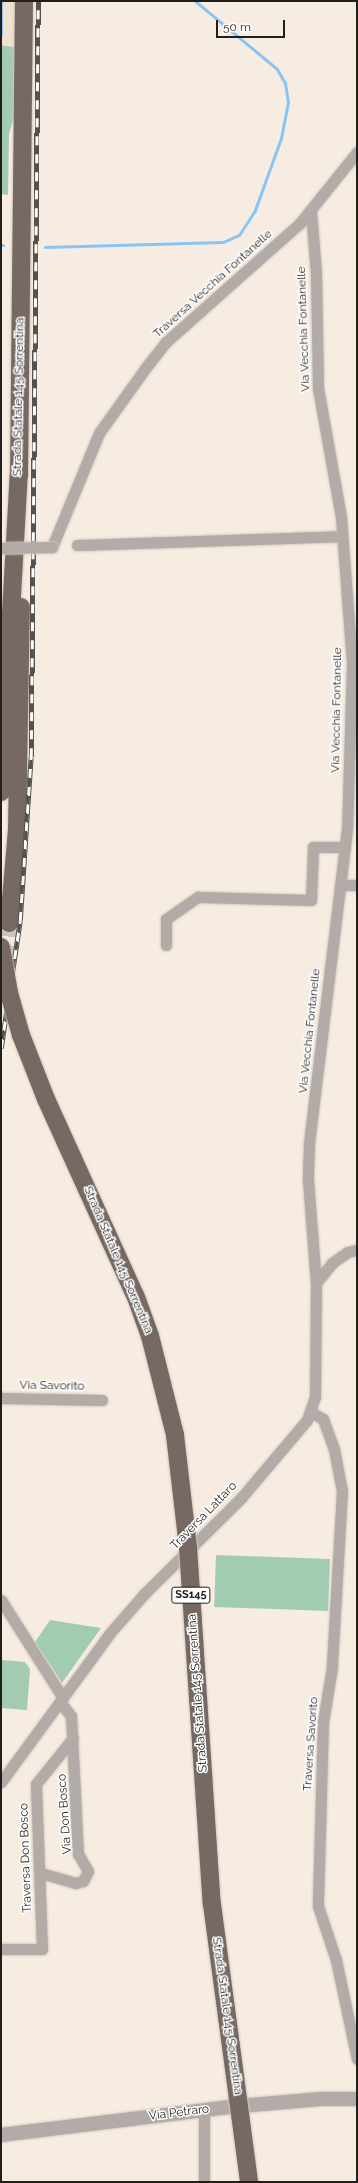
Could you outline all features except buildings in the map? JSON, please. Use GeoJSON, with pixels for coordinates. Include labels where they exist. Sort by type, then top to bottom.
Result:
{"type":"FeatureCollection","features":[{"type":"Feature","properties":{"kind":"highway","name":"Strada Statale 145 Sorrentina"},"geometry":{"type":"LineString","coordinates":[[1,792],[9,619],[16,514],[24,1]]}},
{"type":"Feature","properties":{"kind":"highway"},"geometry":{"type":"LineString","coordinates":[[9,924],[16,855],[20,698],[21,570],[16,514]]}},
{"type":"Feature","properties":{"kind":"highway","name":"Strada Statale 145 Sorrentina"},"geometry":{"type":"LineString","coordinates":[[1,947],[9,993],[21,1035],[46,1099],[136,1297],[150,1336],[175,1435],[188,1547],[212,1904],[249,2182]]}},
{"type":"Feature","properties":{"kind":"street"},"geometry":{"type":"LineString","coordinates":[[311,211],[357,152]]}},
{"type":"Feature","properties":{"kind":"street","name":"Via Vecchia Fontanelle"},"geometry":{"type":"LineString","coordinates":[[311,211],[316,273],[318,388],[342,536],[352,664],[345,847],[309,1145],[308,1180],[316,1283]]}},
{"type":"Feature","properties":{"kind":"street","name":"Traversa Vecchia Fontanelle"},"geometry":{"type":"LineString","coordinates":[[1,548],[52,547],[99,433],[147,366],[166,342],[254,266],[311,211]]}},
{"type":"Feature","properties":{"kind":"street"},"geometry":{"type":"LineString","coordinates":[[77,545],[342,536]]}},
{"type":"Feature","properties":{"kind":"street"},"geometry":{"type":"LineString","coordinates":[[166,945],[166,919],[198,897],[311,900],[312,846],[345,847]]}},
{"type":"Feature","properties":{"kind":"street"},"geometry":{"type":"LineString","coordinates":[[341,885],[357,885]]}},
{"type":"Feature","properties":{"kind":"street"},"geometry":{"type":"LineString","coordinates":[[316,1283],[332,1263],[348,1252],[357,1250]]}},
{"type":"Feature","properties":{"kind":"street","name":"Traversa Lattaro"},"geometry":{"type":"LineString","coordinates":[[1,1782],[110,1633],[144,1594],[241,1498],[311,1412],[315,1396],[316,1283]]}},
{"type":"Feature","properties":{"kind":"street"},"geometry":{"type":"LineString","coordinates":[[1,1391],[14,1392],[18,1399]]}},
{"type":"Feature","properties":{"kind":"street","name":"Via Savorito"},"geometry":{"type":"LineString","coordinates":[[1,1398],[102,1400]]}},
{"type":"Feature","properties":{"kind":"street","name":"Traversa Savorito"},"geometry":{"type":"LineString","coordinates":[[311,1412],[323,1419],[334,1449],[342,1491],[332,1667],[323,1722],[318,1906],[336,1960],[357,2059]]}},
{"type":"Feature","properties":{"kind":"street","name":"Via Don Bosco"},"geometry":{"type":"LineString","coordinates":[[1,1600],[71,1716],[78,1854],[87,1868],[87,1875],[83,1881],[76,1883],[41,1873]]}},
{"type":"Feature","properties":{"kind":"street","name":"Traversa Don Bosco"},"geometry":{"type":"LineString","coordinates":[[1,1949],[42,1949],[41,1873],[36,1784],[73,1738]]}},
{"type":"Feature","properties":{"kind":"street","name":"Via Petraro"},"geometry":{"type":"LineString","coordinates":[[1,2135],[204,2110],[321,2098],[357,2099]]}},
{"type":"Feature","properties":{"kind":"street"},"geometry":{"type":"LineString","coordinates":[[204,2110],[204,2182]]}},
{"type":"Feature","properties":{"kind":"shaded area"},"geometry":{"type":"Polygon","coordinates":[[[1,1],[15,1],[15,45],[1,45],[1,1]]]}},
{"type":"Feature","properties":{"kind":"green space"},"geometry":{"type":"Polygon","coordinates":[[[1,45],[14,47],[15,113],[9,134],[8,195],[1,194],[1,45]]]}},
{"type":"Feature","properties":{"kind":"green space"},"geometry":{"type":"Polygon","coordinates":[[[216,1555],[330,1559],[328,1611],[214,1607],[216,1555]]]}},
{"type":"Feature","properties":{"kind":"green space"},"geometry":{"type":"Polygon","coordinates":[[[50,1620],[101,1628],[62,1683],[35,1642],[50,1620]]]}},
{"type":"Feature","properties":{"kind":"green space"},"geometry":{"type":"Polygon","coordinates":[[[2,1660],[25,1662],[30,1669],[27,1710],[1,1708],[2,1660]]]}},
{"type":"Feature","properties":{"kind":"waterway"},"geometry":{"type":"LineString","coordinates":[[1,1],[1,35]]}},
{"type":"Feature","properties":{"kind":"waterway"},"geometry":{"type":"LineString","coordinates":[[45,247],[223,242],[239,235],[255,210],[281,138],[288,102],[285,83],[277,69],[195,1]]}},
{"type":"Feature","properties":{"kind":"tunnel"},"geometry":{"type":"LineString","coordinates":[[3,963],[9,923]]}},
{"type":"Feature","properties":{"kind":"railway"},"geometry":{"type":"LineString","coordinates":[[1,1048],[20,921],[31,757],[38,1]]}}]}
